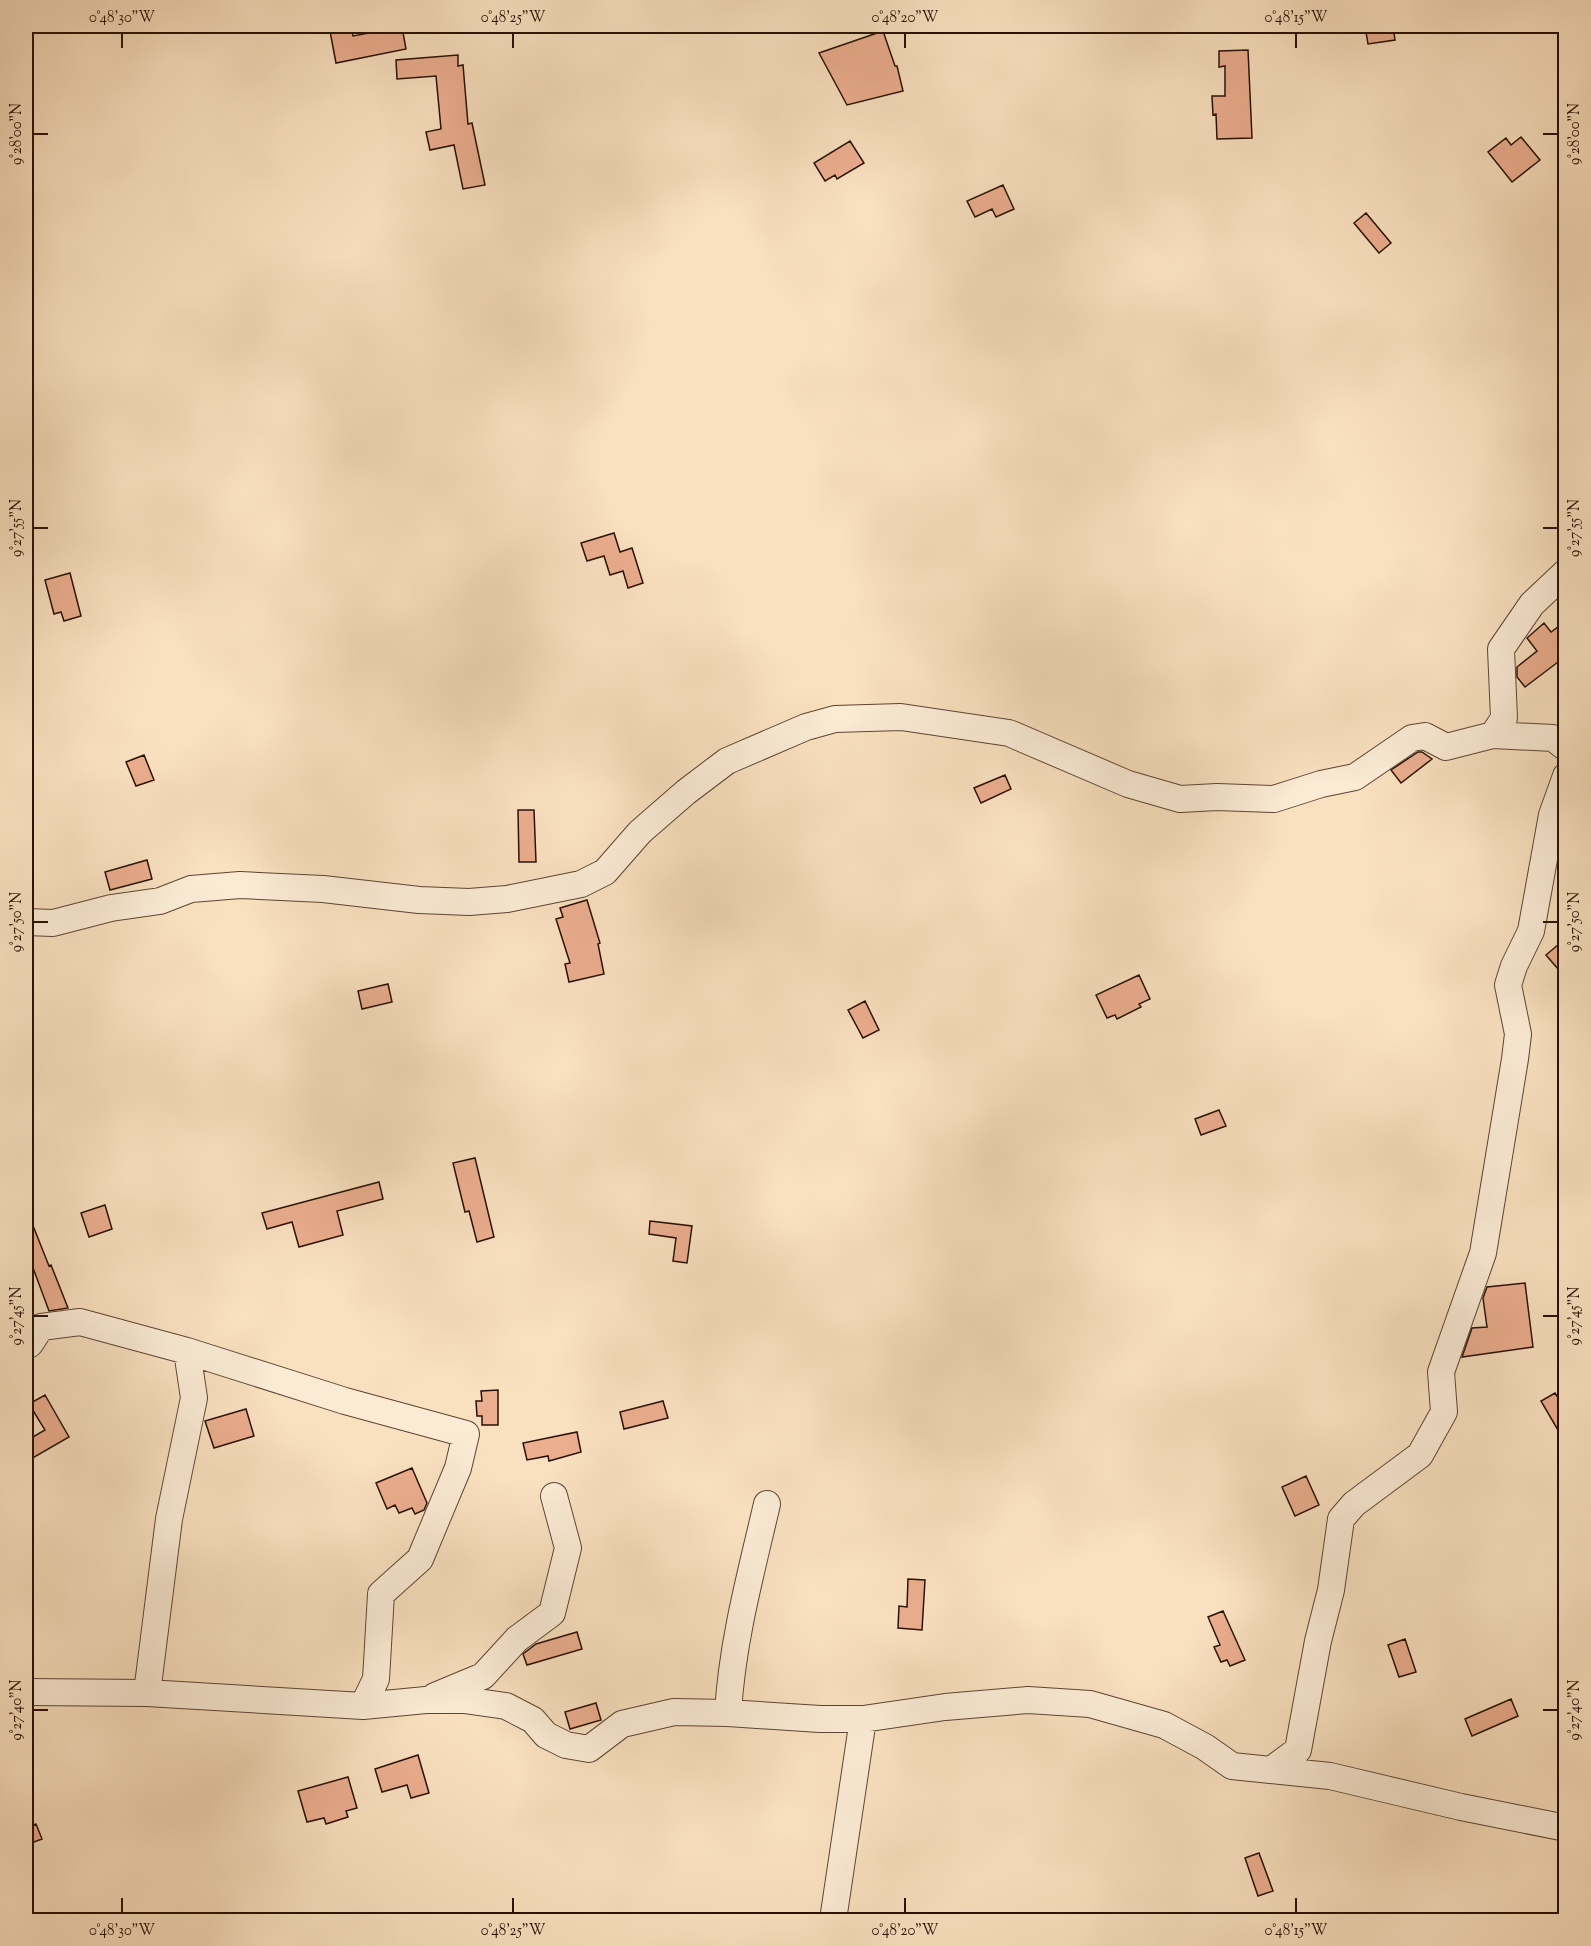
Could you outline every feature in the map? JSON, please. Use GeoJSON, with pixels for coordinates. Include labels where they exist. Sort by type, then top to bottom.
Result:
{"type":"FeatureCollection","features":[{"type":"Feature","properties":{"kind":"street"},"geometry":{"type":"LineString","coordinates":[[1493,735],[1504,718],[1501,648],[1532,604],[1566,572]]}},
{"type":"Feature","properties":{"kind":"street"},"geometry":{"type":"LineString","coordinates":[[26,922],[53,923],[111,908],[160,901],[191,889],[240,885],[323,889],[419,900],[469,902],[507,899],[581,884],[605,872],[640,832],[686,792],[727,761],[806,727],[835,719],[901,717],[1009,733],[1128,784],[1180,799],[1218,797],[1274,799],[1321,784],[1355,777],[1412,738],[1425,736],[1446,747],[1493,735],[1553,738],[1566,748]]}},
{"type":"Feature","properties":{"kind":"street"},"geometry":{"type":"LineString","coordinates":[[1271,1770],[1298,1750],[1318,1641],[1331,1590],[1341,1519],[1354,1504],[1420,1455],[1444,1412],[1441,1372],[1483,1253],[1515,1059],[1518,1034],[1508,985],[1531,930],[1552,815],[1566,776]]}},
{"type":"Feature","properties":{"kind":"street"},"geometry":{"type":"LineString","coordinates":[[26,1347],[41,1327],[80,1322],[187,1351],[345,1401],[466,1434],[458,1468],[420,1559],[381,1594],[376,1679],[363,1706]]}},
{"type":"Feature","properties":{"kind":"street"},"geometry":{"type":"LineString","coordinates":[[147,1693],[169,1519],[194,1398],[187,1351]]}},
{"type":"Feature","properties":{"kind":"street"},"geometry":{"type":"LineString","coordinates":[[426,1700],[483,1676],[517,1640],[552,1613],[568,1548],[554,1496]]}},
{"type":"Feature","properties":{"kind":"street"},"geometry":{"type":"LineString","coordinates":[[728,1713],[730,1683],[738,1638],[767,1504]]}},
{"type":"Feature","properties":{"kind":"street"},"geometry":{"type":"LineString","coordinates":[[26,1692],[147,1693],[363,1706],[426,1700],[464,1700],[506,1706],[533,1720],[546,1735],[566,1745],[589,1749],[622,1724],[674,1712],[863,1719],[945,1707],[1029,1700],[1090,1704],[1164,1725],[1204,1747],[1232,1766],[1330,1776],[1461,1807],[1566,1828]]}},
{"type":"Feature","properties":{"kind":"street"},"geometry":{"type":"LineString","coordinates":[[833,1920],[863,1719]]}},
{"type":"Feature","properties":{"kind":"building"},"geometry":{"type":"Polygon","coordinates":[[[329,26],[351,26],[353,36],[402,27],[406,49],[336,63],[329,26]]]}},
{"type":"Feature","properties":{"kind":"building"},"geometry":{"type":"Polygon","coordinates":[[[1365,26],[1393,26],[1395,40],[1368,44],[1365,26]]]}},
{"type":"Feature","properties":{"kind":"building"},"geometry":{"type":"Polygon","coordinates":[[[883,31],[895,66],[897,66],[903,91],[847,105],[819,53],[883,31]]]}},
{"type":"Feature","properties":{"kind":"building"},"geometry":{"type":"Polygon","coordinates":[[[1248,50],[1252,138],[1217,139],[1216,114],[1213,115],[1212,96],[1225,96],[1225,66],[1219,67],[1219,51],[1248,50]]]}},
{"type":"Feature","properties":{"kind":"building"},"geometry":{"type":"Polygon","coordinates":[[[458,55],[458,66],[463,65],[468,124],[472,123],[485,185],[463,189],[454,145],[430,150],[426,132],[441,129],[436,76],[397,79],[396,60],[458,55]]]}},
{"type":"Feature","properties":{"kind":"building"},"geometry":{"type":"Polygon","coordinates":[[[1521,137],[1540,160],[1512,182],[1488,152],[1506,138],[1511,145],[1521,137]]]}},
{"type":"Feature","properties":{"kind":"building"},"geometry":{"type":"Polygon","coordinates":[[[850,141],[864,163],[837,179],[835,175],[825,181],[814,163],[850,141]]]}},
{"type":"Feature","properties":{"kind":"building"},"geometry":{"type":"Polygon","coordinates":[[[1003,185],[1014,209],[996,217],[992,209],[975,217],[967,201],[1003,185]]]}},
{"type":"Feature","properties":{"kind":"building"},"geometry":{"type":"Polygon","coordinates":[[[1366,213],[1391,243],[1379,253],[1354,223],[1366,213]]]}},
{"type":"Feature","properties":{"kind":"building"},"geometry":{"type":"Polygon","coordinates":[[[614,533],[620,552],[632,548],[643,583],[628,588],[623,571],[610,575],[604,556],[587,561],[581,543],[614,533]]]}},
{"type":"Feature","properties":{"kind":"building"},"geometry":{"type":"Polygon","coordinates":[[[70,573],[81,616],[64,621],[61,612],[54,614],[45,580],[70,573]]]}},
{"type":"Feature","properties":{"kind":"building"},"geometry":{"type":"Polygon","coordinates":[[[1566,621],[1566,656],[1525,687],[1517,677],[1517,667],[1537,651],[1527,638],[1544,623],[1551,632],[1566,621]]]}},
{"type":"Feature","properties":{"kind":"building"},"geometry":{"type":"Polygon","coordinates":[[[1418,752],[1432,759],[1401,783],[1391,770],[1418,752]]]}},
{"type":"Feature","properties":{"kind":"building"},"geometry":{"type":"Polygon","coordinates":[[[144,755],[154,780],[136,786],[126,762],[144,755]]]}},
{"type":"Feature","properties":{"kind":"building"},"geometry":{"type":"Polygon","coordinates":[[[1005,775],[1011,789],[981,803],[974,788],[1005,775]]]}},
{"type":"Feature","properties":{"kind":"building"},"geometry":{"type":"Polygon","coordinates":[[[518,810],[534,810],[536,862],[519,862],[518,810]]]}},
{"type":"Feature","properties":{"kind":"building"},"geometry":{"type":"Polygon","coordinates":[[[147,860],[152,879],[110,890],[105,872],[147,860]]]}},
{"type":"Feature","properties":{"kind":"building"},"geometry":{"type":"Polygon","coordinates":[[[587,900],[600,943],[598,944],[604,974],[569,982],[565,964],[570,963],[556,919],[563,917],[560,908],[587,900]]]}},
{"type":"Feature","properties":{"kind":"building"},"geometry":{"type":"Polygon","coordinates":[[[1566,938],[1566,963],[1558,969],[1546,955],[1566,938]]]}},
{"type":"Feature","properties":{"kind":"building"},"geometry":{"type":"Polygon","coordinates":[[[1139,975],[1150,999],[1139,1004],[1141,1007],[1117,1019],[1115,1015],[1107,1018],[1096,995],[1139,975]]]}},
{"type":"Feature","properties":{"kind":"building"},"geometry":{"type":"Polygon","coordinates":[[[388,984],[392,1002],[362,1009],[358,991],[388,984]]]}},
{"type":"Feature","properties":{"kind":"building"},"geometry":{"type":"Polygon","coordinates":[[[865,1001],[879,1030],[863,1038],[848,1010],[865,1001]]]}},
{"type":"Feature","properties":{"kind":"building"},"geometry":{"type":"Polygon","coordinates":[[[1219,1110],[1226,1126],[1201,1135],[1195,1119],[1219,1110]]]}},
{"type":"Feature","properties":{"kind":"building"},"geometry":{"type":"Polygon","coordinates":[[[475,1158],[494,1237],[477,1242],[469,1211],[465,1212],[453,1163],[475,1158]]]}},
{"type":"Feature","properties":{"kind":"building"},"geometry":{"type":"Polygon","coordinates":[[[379,1182],[383,1199],[337,1211],[343,1235],[299,1247],[292,1222],[267,1229],[262,1213],[379,1182]]]}},
{"type":"Feature","properties":{"kind":"building"},"geometry":{"type":"Polygon","coordinates":[[[105,1205],[112,1229],[89,1237],[81,1213],[105,1205]]]}},
{"type":"Feature","properties":{"kind":"building"},"geometry":{"type":"Polygon","coordinates":[[[26,1208],[68,1308],[49,1311],[26,1249],[26,1208]]]}},
{"type":"Feature","properties":{"kind":"building"},"geometry":{"type":"Polygon","coordinates":[[[650,1221],[692,1226],[687,1263],[673,1261],[676,1238],[649,1234],[650,1221]]]}},
{"type":"Feature","properties":{"kind":"building"},"geometry":{"type":"Polygon","coordinates":[[[1525,1283],[1533,1347],[1462,1357],[1472,1328],[1487,1327],[1483,1298],[1487,1287],[1525,1283]]]}},
{"type":"Feature","properties":{"kind":"building"},"geometry":{"type":"Polygon","coordinates":[[[498,1390],[498,1425],[482,1425],[482,1416],[477,1416],[476,1401],[482,1401],[481,1391],[498,1390]]]}},
{"type":"Feature","properties":{"kind":"building"},"geometry":{"type":"Polygon","coordinates":[[[1555,1393],[1566,1410],[1566,1444],[1541,1401],[1555,1393]]]}},
{"type":"Feature","properties":{"kind":"building"},"geometry":{"type":"Polygon","coordinates":[[[45,1395],[69,1437],[31,1459],[26,1449],[26,1441],[45,1430],[29,1404],[45,1395]]]}},
{"type":"Feature","properties":{"kind":"building"},"geometry":{"type":"Polygon","coordinates":[[[663,1401],[668,1418],[624,1429],[620,1412],[663,1401]]]}},
{"type":"Feature","properties":{"kind":"building"},"geometry":{"type":"Polygon","coordinates":[[[246,1409],[254,1436],[214,1448],[205,1421],[246,1409]]]}},
{"type":"Feature","properties":{"kind":"building"},"geometry":{"type":"Polygon","coordinates":[[[577,1432],[581,1452],[549,1461],[548,1456],[527,1460],[523,1443],[577,1432]]]}},
{"type":"Feature","properties":{"kind":"building"},"geometry":{"type":"Polygon","coordinates":[[[412,1468],[427,1503],[424,1510],[415,1514],[412,1508],[399,1513],[395,1505],[387,1509],[376,1483],[412,1468]]]}},
{"type":"Feature","properties":{"kind":"building"},"geometry":{"type":"Polygon","coordinates":[[[1306,1476],[1319,1505],[1295,1516],[1282,1487],[1306,1476]]]}},
{"type":"Feature","properties":{"kind":"building"},"geometry":{"type":"Polygon","coordinates":[[[908,1579],[925,1580],[922,1630],[898,1628],[899,1606],[907,1607],[908,1579]]]}},
{"type":"Feature","properties":{"kind":"building"},"geometry":{"type":"Polygon","coordinates":[[[1223,1611],[1245,1660],[1230,1666],[1227,1660],[1221,1662],[1214,1647],[1220,1645],[1208,1617],[1223,1611]]]}},
{"type":"Feature","properties":{"kind":"building"},"geometry":{"type":"Polygon","coordinates":[[[577,1632],[582,1649],[527,1665],[523,1654],[536,1644],[577,1632]]]}},
{"type":"Feature","properties":{"kind":"building"},"geometry":{"type":"Polygon","coordinates":[[[1405,1639],[1416,1672],[1399,1677],[1388,1645],[1405,1639]]]}},
{"type":"Feature","properties":{"kind":"building"},"geometry":{"type":"Polygon","coordinates":[[[1511,1699],[1518,1716],[1472,1736],[1465,1719],[1511,1699]]]}},
{"type":"Feature","properties":{"kind":"building"},"geometry":{"type":"Polygon","coordinates":[[[596,1703],[601,1720],[570,1729],[565,1712],[596,1703]]]}},
{"type":"Feature","properties":{"kind":"building"},"geometry":{"type":"Polygon","coordinates":[[[418,1755],[429,1793],[411,1798],[407,1785],[382,1792],[375,1769],[418,1755]]]}},
{"type":"Feature","properties":{"kind":"building"},"geometry":{"type":"Polygon","coordinates":[[[348,1777],[357,1808],[346,1811],[348,1817],[326,1824],[324,1818],[307,1822],[298,1791],[348,1777]]]}},
{"type":"Feature","properties":{"kind":"building"},"geometry":{"type":"Polygon","coordinates":[[[36,1824],[42,1839],[26,1845],[26,1828],[36,1824]]]}},
{"type":"Feature","properties":{"kind":"building"},"geometry":{"type":"Polygon","coordinates":[[[1259,1853],[1273,1891],[1258,1896],[1245,1858],[1259,1853]]]}}]}
